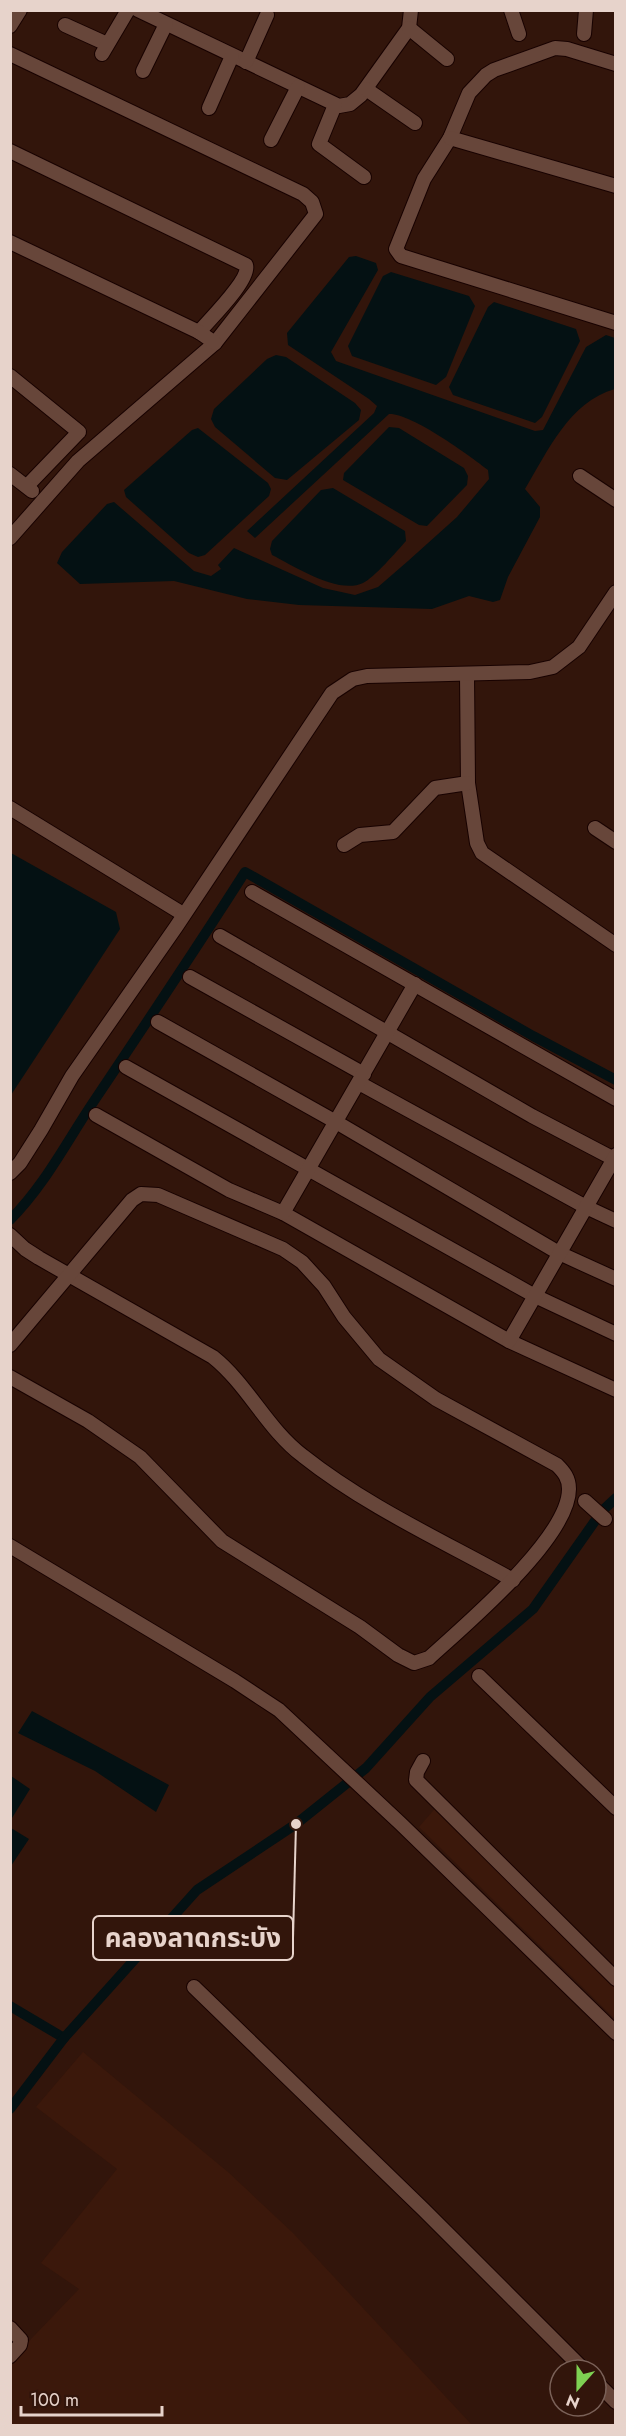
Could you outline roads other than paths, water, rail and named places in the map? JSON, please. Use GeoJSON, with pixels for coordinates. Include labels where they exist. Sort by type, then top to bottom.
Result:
{"type":"FeatureCollection","features":[{"type":"Feature","properties":{"kind":"street"},"geometry":{"type":"LineString","coordinates":[[10,26],[20,10]]}},
{"type":"Feature","properties":{"kind":"street"},"geometry":{"type":"LineString","coordinates":[[65,25],[104,49],[128,10]]}},
{"type":"Feature","properties":{"kind":"street"},"geometry":{"type":"LineString","coordinates":[[138,10],[339,106],[350,104],[361,96],[409,28],[411,10]]}},
{"type":"Feature","properties":{"kind":"street"},"geometry":{"type":"LineString","coordinates":[[511,10],[519,34]]}},
{"type":"Feature","properties":{"kind":"street"},"geometry":{"type":"LineString","coordinates":[[584,34],[586,10]]}},
{"type":"Feature","properties":{"kind":"street"},"geometry":{"type":"LineString","coordinates":[[246,62],[267,15]]}},
{"type":"Feature","properties":{"kind":"street"},"geometry":{"type":"LineString","coordinates":[[143,71],[165,24]]}},
{"type":"Feature","properties":{"kind":"street"},"geometry":{"type":"LineString","coordinates":[[409,28],[447,59]]}},
{"type":"Feature","properties":{"kind":"street"},"geometry":{"type":"LineString","coordinates":[[615,64],[559,48],[550,49],[486,75],[469,93],[450,138],[424,179],[396,246],[399,254],[615,323]]}},
{"type":"Feature","properties":{"kind":"street"},"geometry":{"type":"LineString","coordinates":[[10,54],[303,194],[316,209],[313,221],[216,343],[78,461],[10,538]]}},
{"type":"Feature","properties":{"kind":"street"},"geometry":{"type":"LineString","coordinates":[[209,108],[232,56]]}},
{"type":"Feature","properties":{"kind":"street"},"geometry":{"type":"LineString","coordinates":[[271,140],[298,87]]}},
{"type":"Feature","properties":{"kind":"street"},"geometry":{"type":"LineString","coordinates":[[366,89],[416,123]]}},
{"type":"Feature","properties":{"kind":"street"},"geometry":{"type":"LineString","coordinates":[[335,105],[319,144],[364,177]]}},
{"type":"Feature","properties":{"kind":"street"},"geometry":{"type":"LineString","coordinates":[[450,138],[615,186]]}},
{"type":"Feature","properties":{"kind":"street"},"geometry":{"type":"LineString","coordinates":[[10,151],[246,265],[247,274],[199,332]]}},
{"type":"Feature","properties":{"kind":"street"},"geometry":{"type":"LineString","coordinates":[[10,242],[199,332],[216,343]]}},
{"type":"Feature","properties":{"kind":"street"},"geometry":{"type":"LineString","coordinates":[[10,376],[79,432],[27,486]]}},
{"type":"Feature","properties":{"kind":"street"},"geometry":{"type":"LineString","coordinates":[[10,474],[42,500]]}},
{"type":"Feature","properties":{"kind":"street"},"geometry":{"type":"LineString","coordinates":[[580,476],[615,500]]}},
{"type":"Feature","properties":{"kind":"street"},"geometry":{"type":"LineString","coordinates":[[10,1173],[20,1163],[41,1130],[77,1067],[332,693],[353,679],[367,676],[467,675],[530,672],[553,668],[579,647],[615,592]]}},
{"type":"Feature","properties":{"kind":"street"},"geometry":{"type":"LineString","coordinates":[[467,675],[468,783],[477,843],[482,853],[615,945]]}},
{"type":"Feature","properties":{"kind":"street"},"geometry":{"type":"LineString","coordinates":[[344,845],[360,835],[393,832],[399,829],[435,788],[468,783]]}},
{"type":"Feature","properties":{"kind":"street"},"geometry":{"type":"LineString","coordinates":[[10,808],[183,914]]}},
{"type":"Feature","properties":{"kind":"street"},"geometry":{"type":"LineString","coordinates":[[595,828],[615,842]]}},
{"type":"Feature","properties":{"kind":"street"},"geometry":{"type":"LineString","coordinates":[[252,892],[615,1099]]}},
{"type":"Feature","properties":{"kind":"street"},"geometry":{"type":"LineString","coordinates":[[220,936],[532,1116],[615,1158],[509,1341]]}},
{"type":"Feature","properties":{"kind":"street"},"geometry":{"type":"LineString","coordinates":[[190,977],[586,1208],[615,1221]]}},
{"type":"Feature","properties":{"kind":"street"},"geometry":{"type":"LineString","coordinates":[[283,1213],[414,984]]}},
{"type":"Feature","properties":{"kind":"street"},"geometry":{"type":"LineString","coordinates":[[158,1022],[336,1122],[559,1253],[615,1279]]}},
{"type":"Feature","properties":{"kind":"street"},"geometry":{"type":"LineString","coordinates":[[126,1067],[535,1296],[615,1334]]}},
{"type":"Feature","properties":{"kind":"street"},"geometry":{"type":"LineString","coordinates":[[96,1114],[229,1190],[283,1213],[509,1341],[615,1390]]}},
{"type":"Feature","properties":{"kind":"street"},"geometry":{"type":"LineString","coordinates":[[10,1345],[132,1200],[141,1194],[158,1195],[293,1255],[324,1286],[344,1317],[379,1359],[436,1399],[557,1465],[566,1473],[569,1490],[564,1510],[529,1563],[429,1658],[414,1664],[360,1627],[222,1541],[140,1457],[88,1421],[10,1377]]}},
{"type":"Feature","properties":{"kind":"street"},"geometry":{"type":"LineString","coordinates":[[11,1236],[32,1254],[69,1273],[213,1358],[229,1370],[256,1406],[301,1455],[352,1490],[513,1580]]}},
{"type":"Feature","properties":{"kind":"street"},"geometry":{"type":"LineString","coordinates":[[585,1501],[604,1519]]}},
{"type":"Feature","properties":{"kind":"street"},"geometry":{"type":"LineString","coordinates":[[10,1546],[261,1698],[299,1727],[615,2033]]}},
{"type":"Feature","properties":{"kind":"street"},"geometry":{"type":"LineString","coordinates":[[479,1676],[615,1808]]}},
{"type":"Feature","properties":{"kind":"street"},"geometry":{"type":"LineString","coordinates":[[423,1761],[417,1772],[416,1780],[615,1979]]}},
{"type":"Feature","properties":{"kind":"street"},"geometry":{"type":"LineString","coordinates":[[194,1987],[424,2210],[572,2358]]}},
{"type":"Feature","properties":{"kind":"street"},"geometry":{"type":"LineString","coordinates":[[10,2328],[21,2340],[20,2345],[10,2356]]}},
{"type":"Feature","properties":{"kind":"waterway"},"geometry":{"type":"LineString","coordinates":[[10,1220],[45,1178],[245,872],[533,1036],[616,1080]]}},
{"type":"Feature","properties":{"kind":"waterway"},"geometry":{"type":"LineString","coordinates":[[10,2109],[64,2038],[197,1890],[296,1824],[366,1768],[430,1697],[533,1609],[602,1511],[616,1498]]}},
{"type":"Feature","properties":{"kind":"waterway"},"geometry":{"type":"LineString","coordinates":[[10,2006],[64,2038]]}},
{"type":"Feature","properties":{"kind":"place","name":"คลองลาดกระบัง"},"geometry":{"type":"Point","coordinates":[296,1824]}}]}
